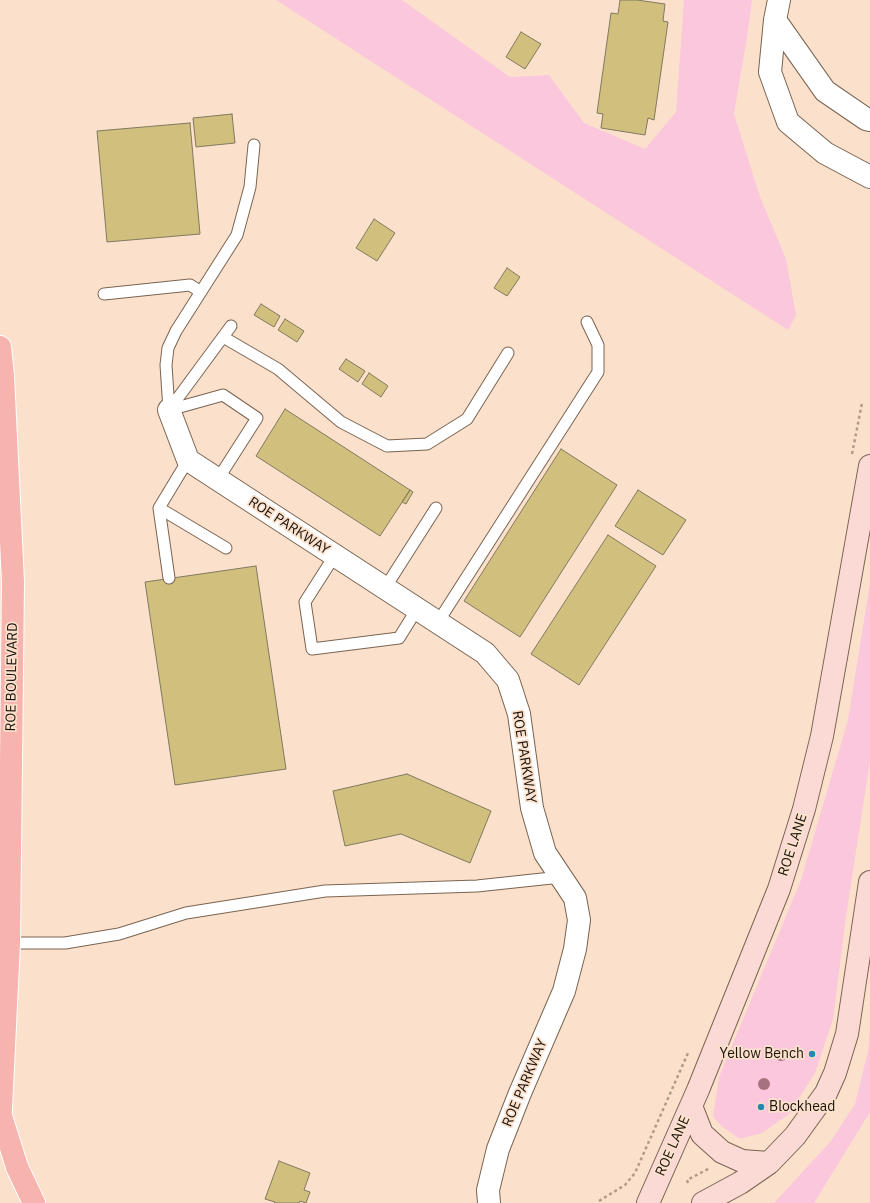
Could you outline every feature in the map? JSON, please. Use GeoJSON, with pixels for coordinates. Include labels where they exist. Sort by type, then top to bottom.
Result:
{"type":"FeatureCollection","features":[{"type":"Feature","properties":{"kind":"main road","name":"ROE BOULEVARD"},"geometry":{"type":"LineString","coordinates":[[0,346],[3,376],[14,582],[9,943],[0,1122]]}},
{"type":"Feature","properties":{"kind":"main road"},"geometry":{"type":"LineString","coordinates":[[0,1122],[17,1167],[34,1203]]}},
{"type":"Feature","properties":{"kind":"street"},"geometry":{"type":"LineString","coordinates":[[777,10],[825,91],[866,119],[870,120]]}},
{"type":"Feature","properties":{"kind":"street"},"geometry":{"type":"LineString","coordinates":[[777,10],[770,72],[788,122],[825,152],[870,177]]}},
{"type":"Feature","properties":{"kind":"street"},"geometry":{"type":"LineString","coordinates":[[169,410],[188,460]]}},
{"type":"Feature","properties":{"kind":"street","name":"ROE PARKWAY"},"geometry":{"type":"LineString","coordinates":[[188,460],[485,653],[508,680],[519,714],[532,808],[545,853],[575,898],[579,920],[575,949],[564,991],[520,1093],[498,1149],[488,1190],[489,1203]]}},
{"type":"Feature","properties":{"kind":"street","name":"ROE LANE"},"geometry":{"type":"LineString","coordinates":[[648,1203],[691,1106],[778,889],[804,809],[822,736],[861,461]]}},
{"type":"Feature","properties":{"kind":"street"},"geometry":{"type":"LineString","coordinates":[[703,1203],[740,1184],[769,1163],[795,1136],[826,1093],[835,1073],[847,1034],[870,882]]}},
{"type":"Feature","properties":{"kind":"street"},"geometry":{"type":"LineString","coordinates":[[691,1106],[702,1134],[722,1152],[742,1161],[769,1163]]}},
{"type":"Feature","properties":{"kind":"lane"},"geometry":{"type":"LineString","coordinates":[[169,410],[166,365],[168,348],[176,331],[237,235],[250,187],[254,145]]}},
{"type":"Feature","properties":{"kind":"lane"},"geometry":{"type":"LineString","coordinates":[[104,294],[190,285],[201,292]]}},
{"type":"Feature","properties":{"kind":"lane"},"geometry":{"type":"LineString","coordinates":[[438,622],[598,372],[598,345],[587,322]]}},
{"type":"Feature","properties":{"kind":"lane"},"geometry":{"type":"LineString","coordinates":[[169,410],[231,326]]}},
{"type":"Feature","properties":{"kind":"lane"},"geometry":{"type":"LineString","coordinates":[[222,337],[278,369],[341,422],[387,446],[427,444],[468,419],[508,353]]}},
{"type":"Feature","properties":{"kind":"lane"},"geometry":{"type":"LineString","coordinates":[[169,410],[223,395],[257,418],[218,479]]}},
{"type":"Feature","properties":{"kind":"lane"},"geometry":{"type":"LineString","coordinates":[[169,578],[159,508],[188,460]]}},
{"type":"Feature","properties":{"kind":"lane"},"geometry":{"type":"LineString","coordinates":[[159,508],[226,548]]}},
{"type":"Feature","properties":{"kind":"lane"},"geometry":{"type":"LineString","coordinates":[[385,588],[436,508]]}},
{"type":"Feature","properties":{"kind":"lane"},"geometry":{"type":"LineString","coordinates":[[335,556],[305,602],[312,649],[399,638],[417,609]]}},
{"type":"Feature","properties":{"kind":"lane"},"geometry":{"type":"LineString","coordinates":[[9,943],[65,943],[119,934],[186,912],[325,891],[477,886],[561,877]]}},
{"type":"Feature","properties":{"kind":"path"},"geometry":{"type":"LineString","coordinates":[[861,461],[862,402]]}},
{"type":"Feature","properties":{"kind":"path"},"geometry":{"type":"LineString","coordinates":[[598,1201],[625,1185],[635,1173],[690,1049]]}},
{"type":"Feature","properties":{"kind":"path"},"geometry":{"type":"LineString","coordinates":[[688,1183],[687,1180],[706,1171],[715,1163]]}},
{"type":"Feature","properties":{"kind":"shaded area"},"geometry":{"type":"Polygon","coordinates":[[[276,0],[402,0],[510,77],[549,75],[584,123],[645,149],[676,112],[684,0],[752,0],[734,114],[760,197],[786,259],[796,315],[788,330],[276,0]]]}},
{"type":"Feature","properties":{"kind":"shaded area"},"geometry":{"type":"Polygon","coordinates":[[[870,583],[870,760],[846,917],[833,1019],[815,1073],[789,1114],[762,1133],[740,1139],[724,1128],[713,1117],[719,1077],[801,880],[848,720],[870,583]]]}},
{"type":"Feature","properties":{"kind":"shaded area"},"geometry":{"type":"Polygon","coordinates":[[[870,1029],[870,1112],[814,1203],[774,1203],[831,1141],[855,1104],[868,1051],[870,1029]]]}},
{"type":"Feature","properties":{"kind":"building"},"geometry":{"type":"Polygon","coordinates":[[[620,0],[637,0],[665,4],[663,21],[668,22],[654,120],[648,118],[645,135],[601,128],[603,114],[597,113],[611,13],[618,14],[620,0]]]}},
{"type":"Feature","properties":{"kind":"building"},"geometry":{"type":"Polygon","coordinates":[[[521,32],[541,44],[525,69],[506,57],[521,32]]]}},
{"type":"Feature","properties":{"kind":"building"},"geometry":{"type":"Polygon","coordinates":[[[232,114],[235,143],[196,147],[193,118],[232,114]]]}},
{"type":"Feature","properties":{"kind":"building"},"geometry":{"type":"Polygon","coordinates":[[[190,123],[200,234],[107,242],[97,131],[190,123]]]}},
{"type":"Feature","properties":{"kind":"building"},"geometry":{"type":"Polygon","coordinates":[[[374,219],[395,233],[377,261],[356,248],[374,219]]]}},
{"type":"Feature","properties":{"kind":"building"},"geometry":{"type":"Polygon","coordinates":[[[507,268],[520,277],[507,296],[494,288],[507,268]]]}},
{"type":"Feature","properties":{"kind":"building"},"geometry":{"type":"Polygon","coordinates":[[[261,304],[280,316],[274,327],[254,315],[261,304]]]}},
{"type":"Feature","properties":{"kind":"building"},"geometry":{"type":"Polygon","coordinates":[[[285,319],[304,331],[297,342],[278,330],[285,319]]]}},
{"type":"Feature","properties":{"kind":"building"},"geometry":{"type":"Polygon","coordinates":[[[346,359],[365,371],[358,382],[339,369],[346,359]]]}},
{"type":"Feature","properties":{"kind":"building"},"geometry":{"type":"Polygon","coordinates":[[[369,373],[388,386],[381,397],[362,384],[369,373]]]}},
{"type":"Feature","properties":{"kind":"building"},"geometry":{"type":"Polygon","coordinates":[[[285,409],[410,490],[380,536],[256,456],[285,409]]]}},
{"type":"Feature","properties":{"kind":"building"},"geometry":{"type":"Polygon","coordinates":[[[561,449],[617,485],[520,637],[464,601],[561,449]]]}},
{"type":"Feature","properties":{"kind":"building"},"geometry":{"type":"Polygon","coordinates":[[[410,490],[413,492],[406,504],[402,502],[410,490]]]}},
{"type":"Feature","properties":{"kind":"building"},"geometry":{"type":"Polygon","coordinates":[[[638,490],[686,520],[663,555],[615,526],[638,490]]]}},
{"type":"Feature","properties":{"kind":"building"},"geometry":{"type":"Polygon","coordinates":[[[608,535],[656,566],[579,685],[531,654],[608,535]]]}},
{"type":"Feature","properties":{"kind":"building"},"geometry":{"type":"Polygon","coordinates":[[[256,566],[286,769],[175,785],[145,582],[256,566]]]}},
{"type":"Feature","properties":{"kind":"building"},"geometry":{"type":"Polygon","coordinates":[[[407,774],[491,811],[470,863],[401,834],[345,846],[333,791],[407,774]]]}},
{"type":"Feature","properties":{"kind":"building"},"geometry":{"type":"Polygon","coordinates":[[[279,1161],[310,1173],[304,1190],[310,1192],[306,1203],[300,1201],[299,1203],[274,1203],[275,1202],[265,1199],[279,1161]]]}},
{"type":"Feature","properties":{"kind":"place","name":"Yellow Bench"},"geometry":{"type":"Point","coordinates":[812,1054]}},
{"type":"Feature","properties":{"kind":"place","name":"Blockhead"},"geometry":{"type":"Point","coordinates":[761,1107]}}]}
